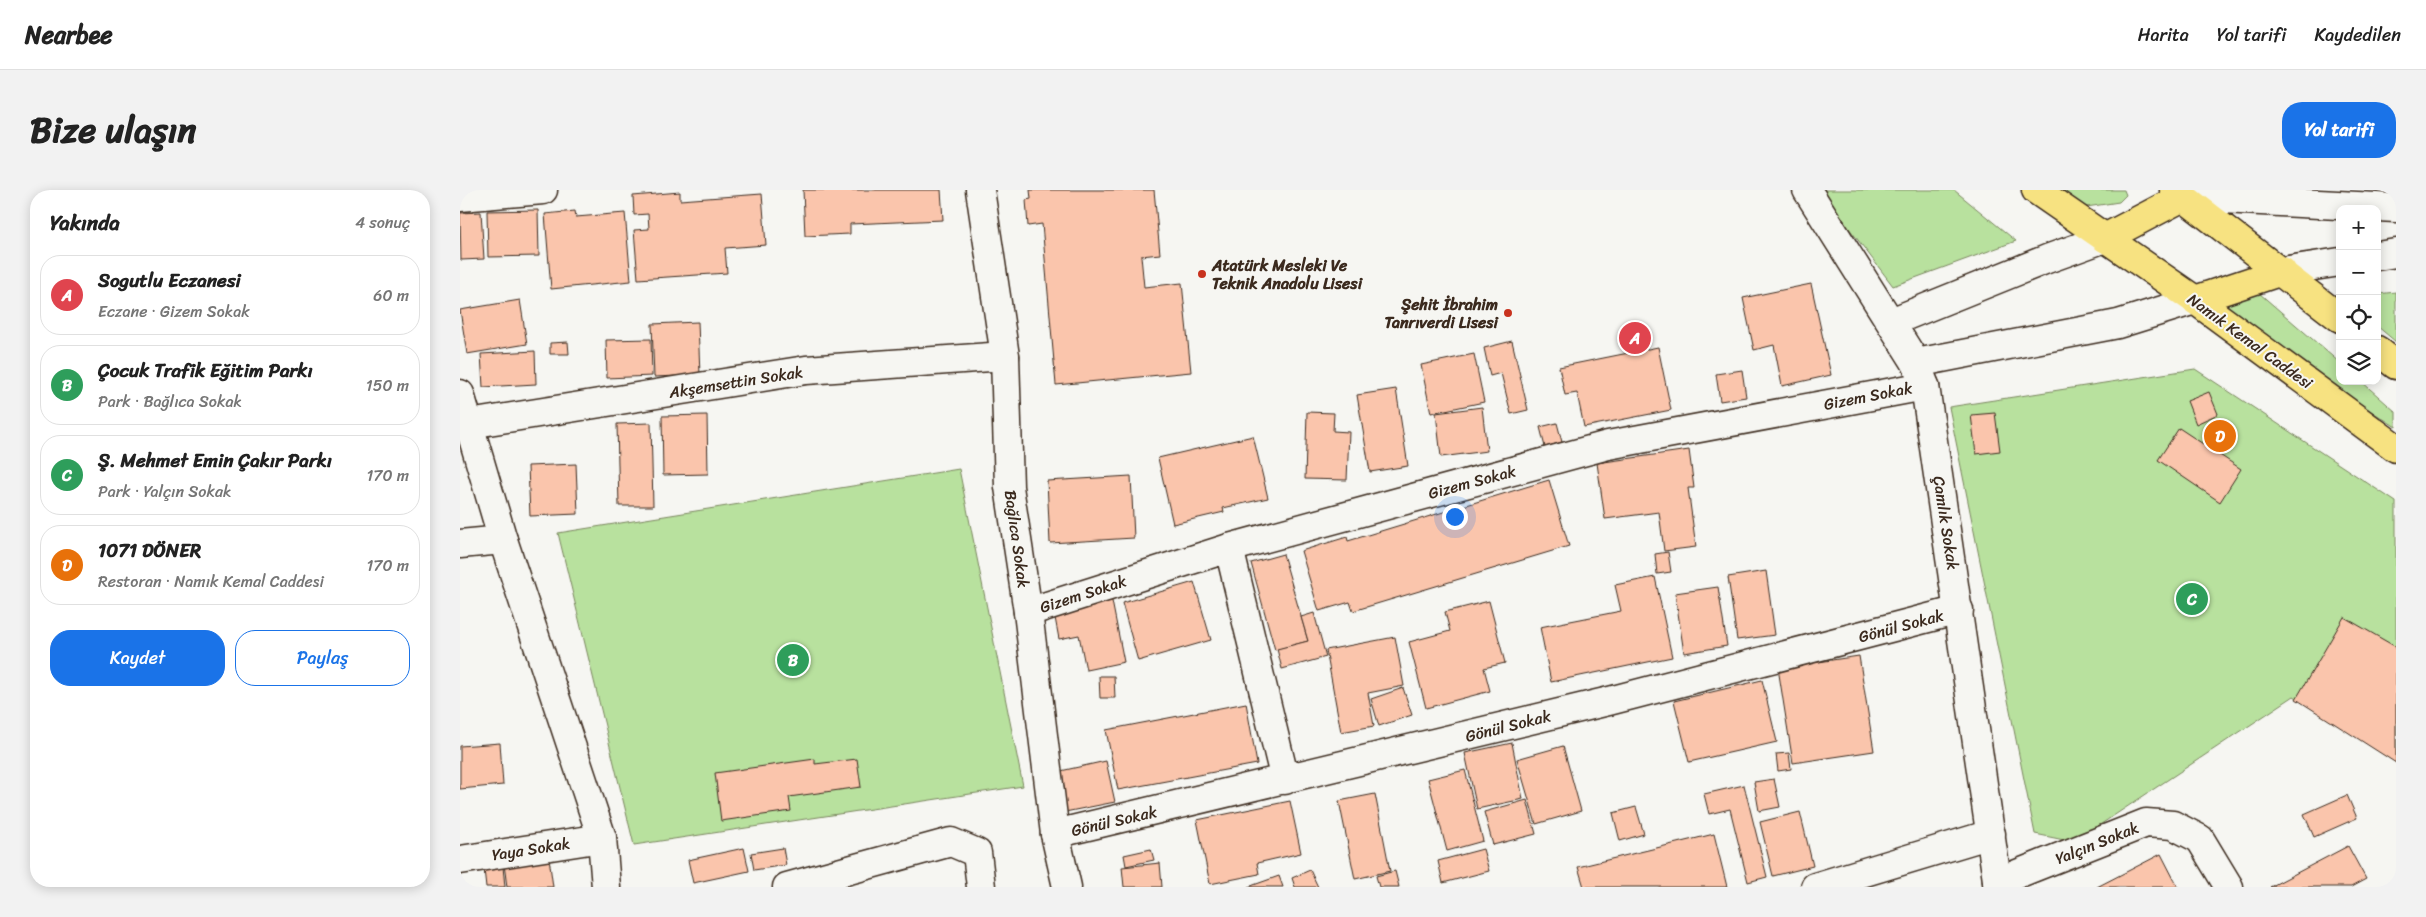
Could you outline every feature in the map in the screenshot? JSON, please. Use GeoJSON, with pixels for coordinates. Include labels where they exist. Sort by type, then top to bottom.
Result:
{"type":"FeatureCollection","features":[{"type":"Feature","properties":{"kind":"main road","name":"Namık Kemal Caddesi"},"geometry":{"type":"LineString","coordinates":[[2036,190],[2152,269],[2396,448]]}},
{"type":"Feature","properties":{"kind":"main road"},"geometry":{"type":"LineString","coordinates":[[2105,238],[2179,194],[2336,315]]}},
{"type":"Feature","properties":{"kind":"main road"},"geometry":{"type":"LineString","coordinates":[[2195,300],[2282,272]]}},
{"type":"Feature","properties":{"kind":"main road"},"geometry":{"type":"LineString","coordinates":[[2381,353],[2396,365]]}},
{"type":"Feature","properties":{"kind":"street"},"geometry":{"type":"LineString","coordinates":[[460,198],[543,190]]}},
{"type":"Feature","properties":{"kind":"street","name":"Bağlıca Sokak"},"geometry":{"type":"LineString","coordinates":[[980,190],[1005,356],[1009,487],[1028,612],[1055,834],[1067,887]]}},
{"type":"Feature","properties":{"kind":"street","name":"Çamlık Sokak"},"geometry":{"type":"LineString","coordinates":[[1807,190],[1891,322],[1921,374],[1959,610],[1998,885]]}},
{"type":"Feature","properties":{"kind":"street"},"geometry":{"type":"LineString","coordinates":[[2179,194],[2396,208]]}},
{"type":"Feature","properties":{"kind":"street"},"geometry":{"type":"LineString","coordinates":[[1891,322],[2047,259],[2105,238]]}},
{"type":"Feature","properties":{"kind":"street"},"geometry":{"type":"LineString","coordinates":[[2381,255],[2396,253]]}},
{"type":"Feature","properties":{"kind":"street"},"geometry":{"type":"LineString","coordinates":[[2282,272],[2336,263]]}},
{"type":"Feature","properties":{"kind":"street","name":"Gizem Sokak"},"geometry":{"type":"LineString","coordinates":[[1028,612],[1229,548],[1608,445],[1921,374],[2118,324],[2195,300]]}},
{"type":"Feature","properties":{"kind":"street","name":"Akşemsettin Sokak"},"geometry":{"type":"LineString","coordinates":[[469,424],[806,370],[1005,356]]}},
{"type":"Feature","properties":{"kind":"street"},"geometry":{"type":"LineString","coordinates":[[460,394],[503,540],[602,838],[606,887]]}},
{"type":"Feature","properties":{"kind":"street"},"geometry":{"type":"LineString","coordinates":[[460,544],[503,540]]}},
{"type":"Feature","properties":{"kind":"street"},"geometry":{"type":"LineString","coordinates":[[1229,548],[1285,780]]}},
{"type":"Feature","properties":{"kind":"street","name":"Gönül Sokak"},"geometry":{"type":"LineString","coordinates":[[1055,834],[1609,701],[1959,610]]}},
{"type":"Feature","properties":{"kind":"street","name":"Yalçın Sokak"},"geometry":{"type":"LineString","coordinates":[[1998,885],[2146,823],[2173,825],[2200,839],[2229,887]]}},
{"type":"Feature","properties":{"kind":"street"},"geometry":{"type":"LineString","coordinates":[[1815,887],[1992,834]]}},
{"type":"Feature","properties":{"kind":"street","name":"Yaya Sokak"},"geometry":{"type":"LineString","coordinates":[[460,860],[602,838]]}},
{"type":"Feature","properties":{"kind":"street"},"geometry":{"type":"LineString","coordinates":[[787,887],[951,842],[977,853],[982,887]]}},
{"type":"Feature","properties":{"kind":"green space"},"geometry":{"type":"Polygon","coordinates":[[[1820,190],[1954,190],[2016,241],[1893,286],[1820,190]]]}},
{"type":"Feature","properties":{"kind":"green space"},"geometry":{"type":"Polygon","coordinates":[[[2058,190],[2124,190],[2126,195],[2119,202],[2080,208],[2058,190]]]}},
{"type":"Feature","properties":{"kind":"green space"},"geometry":{"type":"Polygon","coordinates":[[[2396,292],[2396,342],[2381,329],[2381,294],[2396,292]]]}},
{"type":"Feature","properties":{"kind":"green space"},"geometry":{"type":"Polygon","coordinates":[[[2259,293],[2336,360],[2336,385],[2366,385],[2396,412],[2396,427],[2216,311],[2215,301],[2259,293]]]}},
{"type":"Feature","properties":{"kind":"green space"},"geometry":{"type":"Polygon","coordinates":[[[2195,369],[2396,502],[2396,762],[2294,696],[2074,842],[2035,834],[1949,407],[2195,369]]]}},
{"type":"Feature","properties":{"kind":"green space"},"geometry":{"type":"Polygon","coordinates":[[[959,469],[1023,786],[634,845],[558,533],[959,469]]]}},
{"type":"Feature","properties":{"kind":"building"},"geometry":{"type":"Polygon","coordinates":[[[803,190],[941,190],[943,220],[850,224],[850,234],[805,236],[803,190]]]}},
{"type":"Feature","properties":{"kind":"building"},"geometry":{"type":"Polygon","coordinates":[[[1030,190],[1154,190],[1160,254],[1141,256],[1144,287],[1182,283],[1191,372],[1056,385],[1042,224],[1028,226],[1026,200],[1031,199],[1030,190]]]}},
{"type":"Feature","properties":{"kind":"building"},"geometry":{"type":"Polygon","coordinates":[[[680,192],[680,200],[762,194],[766,245],[725,248],[727,273],[638,279],[634,230],[649,229],[648,214],[634,215],[633,196],[680,192]]]}},
{"type":"Feature","properties":{"kind":"building"},"geometry":{"type":"Polygon","coordinates":[[[538,210],[539,256],[488,257],[487,211],[538,210]]]}},
{"type":"Feature","properties":{"kind":"building"},"geometry":{"type":"Polygon","coordinates":[[[575,211],[576,217],[625,213],[631,281],[551,289],[545,214],[575,211]]]}},
{"type":"Feature","properties":{"kind":"building"},"geometry":{"type":"Polygon","coordinates":[[[481,212],[484,259],[461,260],[460,213],[481,212]]]}},
{"type":"Feature","properties":{"kind":"building"},"geometry":{"type":"Polygon","coordinates":[[[1811,284],[1831,375],[1782,386],[1774,345],[1754,350],[1743,298],[1811,284]]]}},
{"type":"Feature","properties":{"kind":"building"},"geometry":{"type":"Polygon","coordinates":[[[520,300],[527,344],[467,354],[460,310],[520,300]]]}},
{"type":"Feature","properties":{"kind":"building"},"geometry":{"type":"Polygon","coordinates":[[[698,322],[700,375],[654,377],[652,324],[698,322]]]}},
{"type":"Feature","properties":{"kind":"building"},"geometry":{"type":"Polygon","coordinates":[[[651,339],[652,376],[607,378],[606,340],[651,339]]]}},
{"type":"Feature","properties":{"kind":"building"},"geometry":{"type":"Polygon","coordinates":[[[1512,341],[1528,410],[1511,414],[1501,373],[1490,376],[1484,348],[1512,341]]]}},
{"type":"Feature","properties":{"kind":"building"},"geometry":{"type":"Polygon","coordinates":[[[568,342],[569,354],[550,354],[550,343],[568,342]]]}},
{"type":"Feature","properties":{"kind":"building"},"geometry":{"type":"Polygon","coordinates":[[[1658,347],[1671,410],[1584,427],[1577,393],[1565,395],[1559,367],[1658,347]]]}},
{"type":"Feature","properties":{"kind":"building"},"geometry":{"type":"Polygon","coordinates":[[[535,351],[536,384],[483,387],[481,354],[535,351]]]}},
{"type":"Feature","properties":{"kind":"building"},"geometry":{"type":"Polygon","coordinates":[[[1474,354],[1484,402],[1431,413],[1421,365],[1474,354]]]}},
{"type":"Feature","properties":{"kind":"building"},"geometry":{"type":"Polygon","coordinates":[[[1742,370],[1746,397],[1720,401],[1716,374],[1742,370]]]}},
{"type":"Feature","properties":{"kind":"building"},"geometry":{"type":"Polygon","coordinates":[[[1396,389],[1408,466],[1370,472],[1357,395],[1396,389]]]}},
{"type":"Feature","properties":{"kind":"building"},"geometry":{"type":"Polygon","coordinates":[[[2209,392],[2218,414],[2196,424],[2187,401],[2209,392]]]}},
{"type":"Feature","properties":{"kind":"building"},"geometry":{"type":"Polygon","coordinates":[[[1482,407],[1487,451],[1441,457],[1436,413],[1482,407]]]}},
{"type":"Feature","properties":{"kind":"building"},"geometry":{"type":"Polygon","coordinates":[[[1307,412],[1334,413],[1333,431],[1349,432],[1347,480],[1305,479],[1307,412]]]}},
{"type":"Feature","properties":{"kind":"building"},"geometry":{"type":"Polygon","coordinates":[[[1995,413],[2000,451],[1976,454],[1971,415],[1995,413]]]}},
{"type":"Feature","properties":{"kind":"building"},"geometry":{"type":"Polygon","coordinates":[[[707,415],[708,474],[663,475],[662,416],[707,415]]]}},
{"type":"Feature","properties":{"kind":"building"},"geometry":{"type":"Polygon","coordinates":[[[651,423],[653,506],[619,506],[617,424],[651,423]]]}},
{"type":"Feature","properties":{"kind":"building"},"geometry":{"type":"Polygon","coordinates":[[[1557,423],[1562,442],[1545,447],[1540,427],[1557,423]]]}},
{"type":"Feature","properties":{"kind":"building"},"geometry":{"type":"Polygon","coordinates":[[[2179,428],[2241,469],[2220,502],[2158,460],[2179,428]]]}},
{"type":"Feature","properties":{"kind":"building"},"geometry":{"type":"Polygon","coordinates":[[[1253,436],[1268,498],[1223,508],[1224,512],[1173,524],[1158,458],[1253,436]]]}},
{"type":"Feature","properties":{"kind":"building"},"geometry":{"type":"Polygon","coordinates":[[[1689,450],[1694,488],[1688,488],[1696,547],[1664,551],[1659,512],[1605,519],[1597,463],[1689,450]]]}},
{"type":"Feature","properties":{"kind":"building"},"geometry":{"type":"Polygon","coordinates":[[[576,464],[578,514],[530,516],[528,466],[576,464]]]}},
{"type":"Feature","properties":{"kind":"building"},"geometry":{"type":"Polygon","coordinates":[[[1131,476],[1134,538],[1050,543],[1047,481],[1131,476]]]}},
{"type":"Feature","properties":{"kind":"building"},"geometry":{"type":"Polygon","coordinates":[[[1549,480],[1569,546],[1353,611],[1350,602],[1319,611],[1301,551],[1347,537],[1348,541],[1549,480]]]}},
{"type":"Feature","properties":{"kind":"building"},"geometry":{"type":"Polygon","coordinates":[[[1668,552],[1671,572],[1657,574],[1655,554],[1668,552]]]}},
{"type":"Feature","properties":{"kind":"building"},"geometry":{"type":"Polygon","coordinates":[[[1283,554],[1308,641],[1275,650],[1251,563],[1283,554]]]}},
{"type":"Feature","properties":{"kind":"building"},"geometry":{"type":"Polygon","coordinates":[[[1766,571],[1775,635],[1737,640],[1728,577],[1766,571]]]}},
{"type":"Feature","properties":{"kind":"building"},"geometry":{"type":"Polygon","coordinates":[[[1655,577],[1672,657],[1551,682],[1540,627],[1621,611],[1615,585],[1655,577]]]}},
{"type":"Feature","properties":{"kind":"building"},"geometry":{"type":"Polygon","coordinates":[[[1194,582],[1211,640],[1138,661],[1122,603],[1194,582]]]}},
{"type":"Feature","properties":{"kind":"building"},"geometry":{"type":"Polygon","coordinates":[[[1718,587],[1727,646],[1684,653],[1675,593],[1718,587]]]}},
{"type":"Feature","properties":{"kind":"building"},"geometry":{"type":"Polygon","coordinates":[[[1111,596],[1124,662],[1086,670],[1079,635],[1059,639],[1053,607],[1111,596]]]}},
{"type":"Feature","properties":{"kind":"building"},"geometry":{"type":"Polygon","coordinates":[[[1489,601],[1505,663],[1484,668],[1490,691],[1426,708],[1409,642],[1450,631],[1445,612],[1489,601]]]}},
{"type":"Feature","properties":{"kind":"building"},"geometry":{"type":"Polygon","coordinates":[[[1314,613],[1326,657],[1282,669],[1277,649],[1308,641],[1301,617],[1314,613]]]}},
{"type":"Feature","properties":{"kind":"building"},"geometry":{"type":"Polygon","coordinates":[[[2344,617],[2396,647],[2396,763],[2296,699],[2344,617]]]}},
{"type":"Feature","properties":{"kind":"building"},"geometry":{"type":"Polygon","coordinates":[[[1395,637],[1404,686],[1368,693],[1374,726],[1341,732],[1326,650],[1395,637]]]}},
{"type":"Feature","properties":{"kind":"building"},"geometry":{"type":"Polygon","coordinates":[[[1859,656],[1874,751],[1793,763],[1778,668],[1859,656]]]}},
{"type":"Feature","properties":{"kind":"building"},"geometry":{"type":"Polygon","coordinates":[[[1099,676],[1114,676],[1115,698],[1100,698],[1099,676]]]}},
{"type":"Feature","properties":{"kind":"building"},"geometry":{"type":"Polygon","coordinates":[[[1762,680],[1777,742],[1689,762],[1674,701],[1762,680]]]}},
{"type":"Feature","properties":{"kind":"building"},"geometry":{"type":"Polygon","coordinates":[[[1403,688],[1412,715],[1379,726],[1371,699],[1403,688]]]}},
{"type":"Feature","properties":{"kind":"building"},"geometry":{"type":"Polygon","coordinates":[[[1246,703],[1257,764],[1118,790],[1106,730],[1246,703]]]}},
{"type":"Feature","properties":{"kind":"building"},"geometry":{"type":"Polygon","coordinates":[[[500,743],[503,785],[460,789],[460,746],[500,743]]]}},
{"type":"Feature","properties":{"kind":"building"},"geometry":{"type":"Polygon","coordinates":[[[1512,743],[1523,799],[1477,809],[1465,753],[1512,743]]]}},
{"type":"Feature","properties":{"kind":"building"},"geometry":{"type":"Polygon","coordinates":[[[1563,746],[1581,811],[1536,824],[1517,759],[1563,746]]]}},
{"type":"Feature","properties":{"kind":"building"},"geometry":{"type":"Polygon","coordinates":[[[1789,753],[1791,769],[1778,771],[1776,754],[1789,753]]]}},
{"type":"Feature","properties":{"kind":"building"},"geometry":{"type":"Polygon","coordinates":[[[815,759],[815,764],[857,759],[861,787],[789,797],[791,811],[721,821],[715,773],[815,759]]]}},
{"type":"Feature","properties":{"kind":"building"},"geometry":{"type":"Polygon","coordinates":[[[1106,761],[1115,802],[1065,812],[1056,772],[1106,761]]]}},
{"type":"Feature","properties":{"kind":"building"},"geometry":{"type":"Polygon","coordinates":[[[1465,770],[1483,841],[1447,851],[1428,779],[1465,770]]]}},
{"type":"Feature","properties":{"kind":"building"},"geometry":{"type":"Polygon","coordinates":[[[1774,779],[1780,807],[1759,811],[1754,782],[1774,779]]]}},
{"type":"Feature","properties":{"kind":"building"},"geometry":{"type":"Polygon","coordinates":[[[1744,785],[1767,877],[1748,882],[1730,809],[1709,814],[1704,794],[1744,785]]]}},
{"type":"Feature","properties":{"kind":"building"},"geometry":{"type":"Polygon","coordinates":[[[1375,794],[1390,871],[1355,879],[1339,801],[1375,794]]]}},
{"type":"Feature","properties":{"kind":"building"},"geometry":{"type":"Polygon","coordinates":[[[2347,795],[2357,818],[2314,837],[2304,814],[2347,795]]]}},
{"type":"Feature","properties":{"kind":"building"},"geometry":{"type":"Polygon","coordinates":[[[1527,800],[1536,834],[1493,845],[1484,812],[1527,800]]]}},
{"type":"Feature","properties":{"kind":"building"},"geometry":{"type":"Polygon","coordinates":[[[1290,801],[1301,853],[1257,863],[1259,874],[1210,884],[1197,820],[1290,801]]]}},
{"type":"Feature","properties":{"kind":"building"},"geometry":{"type":"Polygon","coordinates":[[[1636,807],[1644,834],[1620,841],[1613,813],[1636,807]]]}},
{"type":"Feature","properties":{"kind":"building"},"geometry":{"type":"Polygon","coordinates":[[[1800,812],[1813,866],[1773,876],[1760,822],[1800,812]]]}},
{"type":"Feature","properties":{"kind":"building"},"geometry":{"type":"Polygon","coordinates":[[[1714,834],[1727,887],[1584,887],[1578,867],[1714,834]]]}},
{"type":"Feature","properties":{"kind":"building"},"geometry":{"type":"Polygon","coordinates":[[[2348,846],[2366,879],[2351,887],[2270,887],[2348,846]]]}},
{"type":"Feature","properties":{"kind":"building"},"geometry":{"type":"Polygon","coordinates":[[[744,848],[749,871],[693,883],[688,860],[744,848]]]}},
{"type":"Feature","properties":{"kind":"building"},"geometry":{"type":"Polygon","coordinates":[[[783,848],[786,865],[754,870],[751,853],[783,848]]]}},
{"type":"Feature","properties":{"kind":"building"},"geometry":{"type":"Polygon","coordinates":[[[1151,849],[1154,860],[1126,866],[1124,855],[1151,849]]]}},
{"type":"Feature","properties":{"kind":"building"},"geometry":{"type":"Polygon","coordinates":[[[1483,849],[1489,871],[1443,883],[1438,861],[1483,849]]]}},
{"type":"Feature","properties":{"kind":"building"},"geometry":{"type":"Polygon","coordinates":[[[2161,854],[2178,887],[2097,887],[2161,854]]]}},
{"type":"Feature","properties":{"kind":"building"},"geometry":{"type":"Polygon","coordinates":[[[549,858],[553,887],[507,887],[504,864],[549,858]]]}},
{"type":"Feature","properties":{"kind":"building"},"geometry":{"type":"Polygon","coordinates":[[[1160,863],[1162,887],[1124,887],[1122,867],[1160,863]]]}},
{"type":"Feature","properties":{"kind":"building"},"geometry":{"type":"Polygon","coordinates":[[[503,867],[505,887],[486,887],[484,869],[503,867]]]}},
{"type":"Feature","properties":{"kind":"building"},"geometry":{"type":"Polygon","coordinates":[[[1310,870],[1318,887],[1295,887],[1292,878],[1310,870]]]}},
{"type":"Feature","properties":{"kind":"building"},"geometry":{"type":"Polygon","coordinates":[[[1395,871],[1399,887],[1379,887],[1376,876],[1395,871]]]}},
{"type":"Feature","properties":{"kind":"building"},"geometry":{"type":"Polygon","coordinates":[[[1279,876],[1283,887],[1248,887],[1279,876]]]}},
{"type":"Feature","properties":{"kind":"place","name":"Atatürk Mesleki Ve Teknik Anadolu Lisesi"},"geometry":{"type":"Point","coordinates":[1202,274]}},
{"type":"Feature","properties":{"kind":"place","name":"Şehit İbrahim Tanrıverdi Lisesi"},"geometry":{"type":"Point","coordinates":[1508,313]}},
{"type":"Feature","properties":{"kind":"place","name":"Sogutlu Eczanesi"},"geometry":{"type":"Point","coordinates":[1635,338]}},
{"type":"Feature","properties":{"kind":"place","name":"1071 DÖNER"},"geometry":{"type":"Point","coordinates":[2220,436]}},
{"type":"Feature","properties":{"kind":"place","name":"Ş. Mehmet Emin Çakır Parkı"},"geometry":{"type":"Point","coordinates":[2192,599]}},
{"type":"Feature","properties":{"kind":"place","name":"Çocuk Trafik Eğitim Parkı"},"geometry":{"type":"Point","coordinates":[793,660]}}]}
